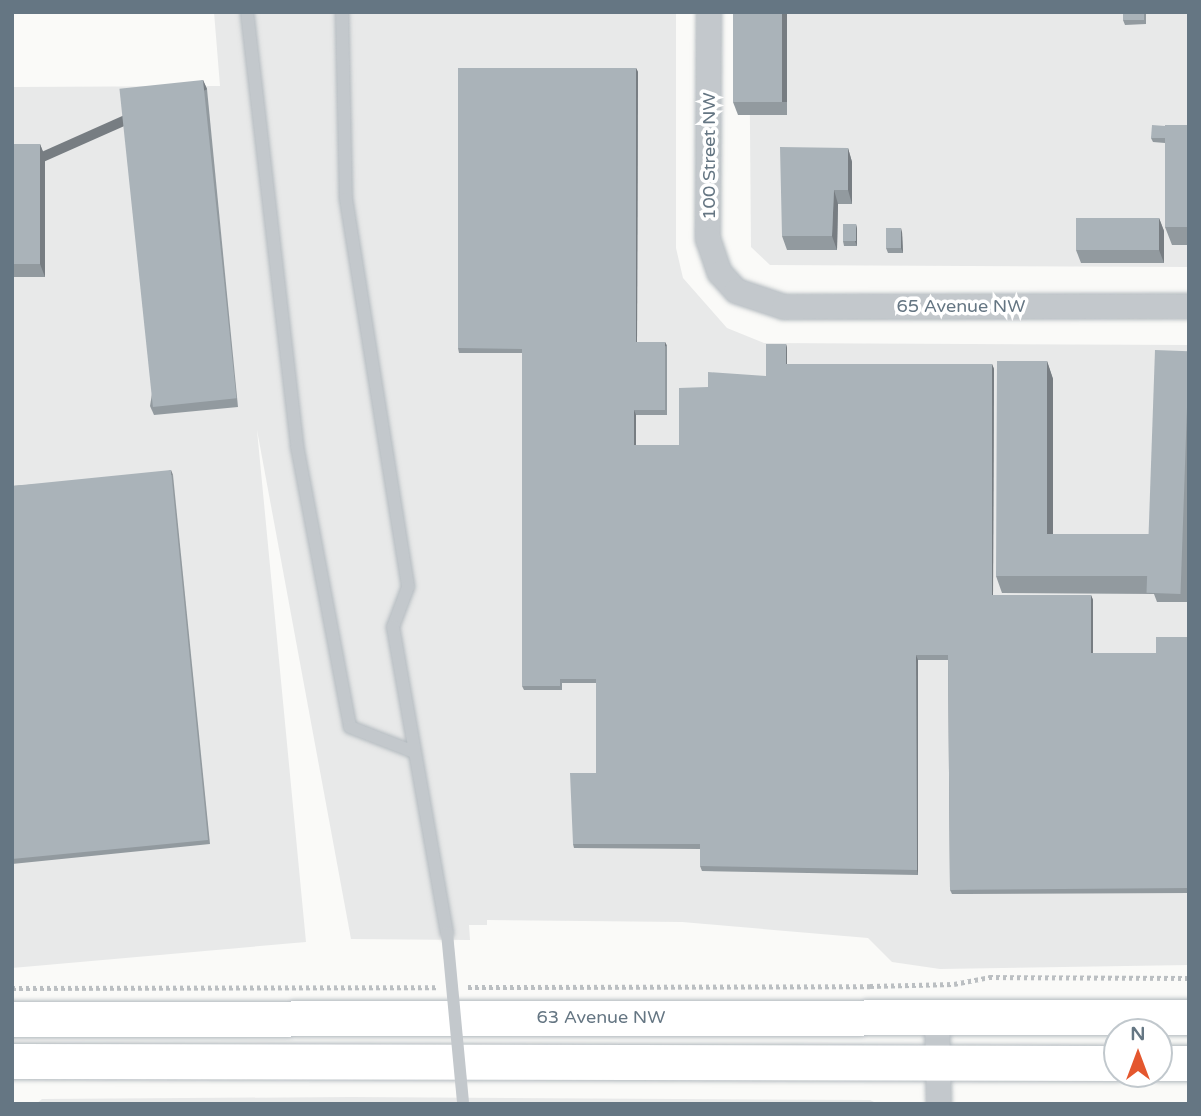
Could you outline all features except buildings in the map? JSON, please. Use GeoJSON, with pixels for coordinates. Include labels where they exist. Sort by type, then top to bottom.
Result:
{"type":"FeatureCollection","features":[{"type":"Feature","properties":{"kind":"main road","name":"63 Avenue NW"},"geometry":{"type":"LineString","coordinates":[[12,1019],[1189,1017]]}},
{"type":"Feature","properties":{"kind":"main road"},"geometry":{"type":"LineString","coordinates":[[12,1061],[1103,1063]]}},
{"type":"Feature","properties":{"kind":"main road"},"geometry":{"type":"LineString","coordinates":[[12,1086],[74,1061]]}},
{"type":"Feature","properties":{"kind":"street","name":"100 Street NW"},"geometry":{"type":"LineString","coordinates":[[709,12],[708,239],[720,273],[736,291]]}},
{"type":"Feature","properties":{"kind":"street","name":"65 Avenue NW"},"geometry":{"type":"LineString","coordinates":[[736,291],[784,307],[1189,306]]}},
{"type":"Feature","properties":{"kind":"street"},"geometry":{"type":"LineString","coordinates":[[937,1017],[939,1104]]}},
{"type":"Feature","properties":{"kind":"lane"},"geometry":{"type":"LineString","coordinates":[[247,12],[297,446],[350,727],[414,752]]}},
{"type":"Feature","properties":{"kind":"lane"},"geometry":{"type":"LineString","coordinates":[[342,12],[346,199],[408,587],[393,627],[447,933],[463,1102]]}},
{"type":"Feature","properties":{"kind":"path"},"geometry":{"type":"LineString","coordinates":[[455,987],[870,986],[954,984],[989,977],[1189,978]]}},
{"type":"Feature","properties":{"kind":"path"},"geometry":{"type":"LineString","coordinates":[[12,988],[441,987]]}},
{"type":"Feature","properties":{"kind":"shaded area"},"geometry":{"type":"Polygon","coordinates":[[[214,12],[676,12],[676,248],[683,278],[727,328],[764,343],[1189,345],[1189,965],[940,969],[892,962],[868,938],[682,922],[487,920],[487,925],[469,925],[470,940],[351,939],[257,430],[306,942],[12,968],[12,87],[220,86],[214,12]]]}},
{"type":"Feature","properties":{"kind":"shaded area"},"geometry":{"type":"Polygon","coordinates":[[[749,12],[1189,12],[1189,267],[770,265],[751,247],[749,12]]]}},
{"type":"Feature","properties":{"kind":"shaded area"},"geometry":{"type":"Polygon","coordinates":[[[351,1097],[870,1100],[878,1104],[36,1104],[42,1099],[351,1097]]]}}]}
